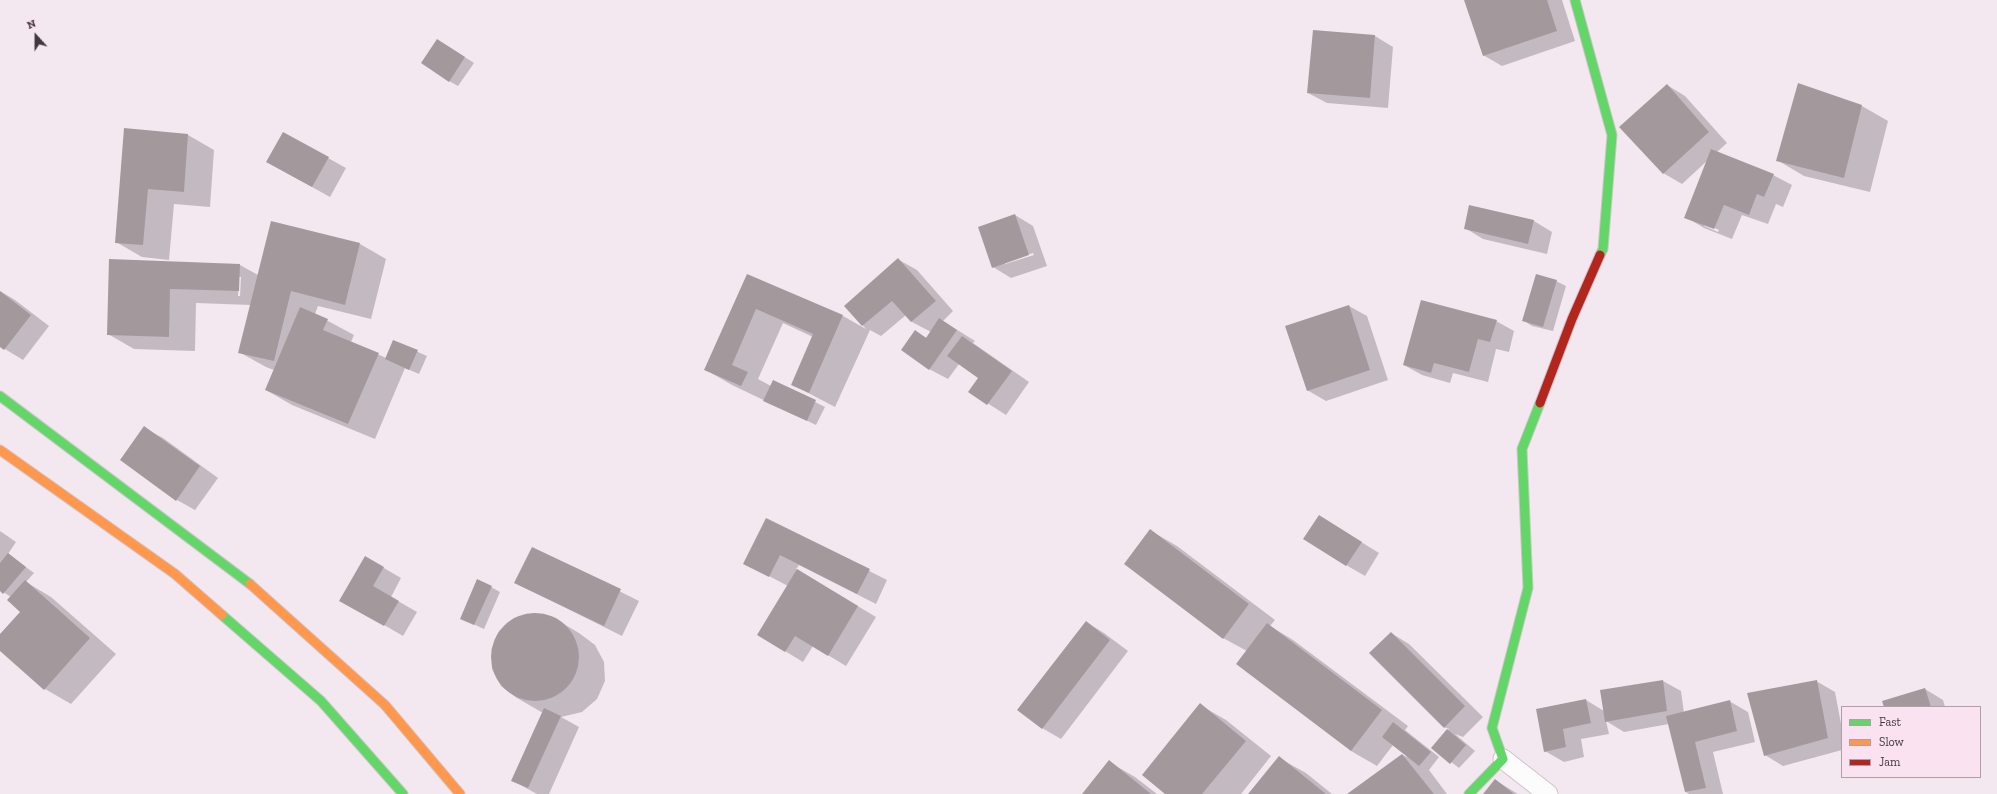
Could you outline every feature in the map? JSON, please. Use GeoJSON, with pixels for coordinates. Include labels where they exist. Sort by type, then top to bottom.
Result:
{"type":"FeatureCollection","features":[{"type":"Feature","properties":{"kind":"main road"},"geometry":{"type":"LineString","coordinates":[[1469,794],[1503,759],[1492,728],[1528,588],[1522,449],[1572,319],[1603,249],[1612,135],[1575,0]]}},
{"type":"Feature","properties":{"kind":"main road"},"geometry":{"type":"LineString","coordinates":[[0,396],[240,575],[385,705],[460,794]]}},
{"type":"Feature","properties":{"kind":"main road"},"geometry":{"type":"LineString","coordinates":[[0,450],[175,574],[321,701],[403,794]]}},
{"type":"Feature","properties":{"kind":"lane"},"geometry":{"type":"LineString","coordinates":[[1503,759],[1548,794]]}},
{"type":"Feature","properties":{"kind":"building"},"geometry":{"type":"Polygon","coordinates":[[[1464,0],[1547,0],[1557,31],[1483,56],[1464,0]]]}},
{"type":"Feature","properties":{"kind":"building"},"geometry":{"type":"Polygon","coordinates":[[[1313,30],[1375,35],[1370,98],[1307,93],[1313,30]]]}},
{"type":"Feature","properties":{"kind":"building"},"geometry":{"type":"Polygon","coordinates":[[[437,39],[465,57],[449,82],[421,63],[437,39]]]}},
{"type":"Feature","properties":{"kind":"building"},"geometry":{"type":"Polygon","coordinates":[[[1798,83],[1862,105],[1844,178],[1776,161],[1798,83]]]}},
{"type":"Feature","properties":{"kind":"building"},"geometry":{"type":"Polygon","coordinates":[[[1667,84],[1709,132],[1663,174],[1619,127],[1667,84]]]}},
{"type":"Feature","properties":{"kind":"building"},"geometry":{"type":"Polygon","coordinates":[[[124,128],[188,134],[184,192],[148,189],[143,245],[115,243],[124,128]]]}},
{"type":"Feature","properties":{"kind":"building"},"geometry":{"type":"Polygon","coordinates":[[[283,132],[329,157],[312,187],[266,162],[283,132]]]}},
{"type":"Feature","properties":{"kind":"building"},"geometry":{"type":"Polygon","coordinates":[[[1711,149],[1774,174],[1764,197],[1757,194],[1749,215],[1724,205],[1714,229],[1684,218],[1711,149]]]}},
{"type":"Feature","properties":{"kind":"building"},"geometry":{"type":"Polygon","coordinates":[[[1469,205],[1534,220],[1528,244],[1464,229],[1469,205]]]}},
{"type":"Feature","properties":{"kind":"building"},"geometry":{"type":"Polygon","coordinates":[[[1015,214],[1029,255],[992,268],[978,227],[1015,214]]]}},
{"type":"Feature","properties":{"kind":"building"},"geometry":{"type":"Polygon","coordinates":[[[271,221],[360,243],[345,305],[291,291],[274,361],[238,353],[271,221]]]}},
{"type":"Feature","properties":{"kind":"building"},"geometry":{"type":"Polygon","coordinates":[[[898,258],[936,301],[911,322],[892,301],[862,326],[844,306],[898,258]]]}},
{"type":"Feature","properties":{"kind":"building"},"geometry":{"type":"Polygon","coordinates":[[[109,259],[240,264],[239,291],[170,289],[169,337],[107,335],[109,259]]]}},
{"type":"Feature","properties":{"kind":"building"},"geometry":{"type":"Polygon","coordinates":[[[747,274],[843,315],[809,393],[791,385],[813,334],[756,309],[732,365],[748,372],[741,386],[704,370],[747,274]]]}},
{"type":"Feature","properties":{"kind":"building"},"geometry":{"type":"Polygon","coordinates":[[[1536,274],[1557,280],[1543,327],[1522,321],[1536,274]]]}},
{"type":"Feature","properties":{"kind":"building"},"geometry":{"type":"Polygon","coordinates":[[[0,291],[31,315],[4,350],[0,347],[0,291]]]}},
{"type":"Feature","properties":{"kind":"building"},"geometry":{"type":"Polygon","coordinates":[[[1421,300],[1497,320],[1490,342],[1478,339],[1469,372],[1434,363],[1431,373],[1403,365],[1421,300]]]}},
{"type":"Feature","properties":{"kind":"building"},"geometry":{"type":"Polygon","coordinates":[[[1349,305],[1370,370],[1307,391],[1285,326],[1349,305]]]}},
{"type":"Feature","properties":{"kind":"building"},"geometry":{"type":"Polygon","coordinates":[[[300,307],[328,319],[323,330],[379,353],[348,424],[265,390],[300,307]]]}},
{"type":"Feature","properties":{"kind":"building"},"geometry":{"type":"Polygon","coordinates":[[[939,318],[957,330],[929,370],[901,350],[915,330],[926,338],[939,318]]]}},
{"type":"Feature","properties":{"kind":"building"},"geometry":{"type":"Polygon","coordinates":[[[962,336],[1012,371],[987,405],[968,392],[978,378],[947,356],[962,336]]]}},
{"type":"Feature","properties":{"kind":"building"},"geometry":{"type":"Polygon","coordinates":[[[393,340],[418,350],[409,370],[385,359],[393,340]]]}},
{"type":"Feature","properties":{"kind":"building"},"geometry":{"type":"Polygon","coordinates":[[[773,380],[816,400],[807,421],[763,401],[773,380]]]}},
{"type":"Feature","properties":{"kind":"building"},"geometry":{"type":"Polygon","coordinates":[[[144,426],[200,466],[176,501],[120,460],[144,426]]]}},
{"type":"Feature","properties":{"kind":"building"},"geometry":{"type":"Polygon","coordinates":[[[1319,515],[1362,542],[1346,566],[1303,539],[1319,515]]]}},
{"type":"Feature","properties":{"kind":"building"},"geometry":{"type":"Polygon","coordinates":[[[766,518],[870,569],[857,594],[780,555],[769,577],[743,564],[766,518]]]}},
{"type":"Feature","properties":{"kind":"building"},"geometry":{"type":"Polygon","coordinates":[[[1150,529],[1249,604],[1223,639],[1124,564],[1150,529]]]}},
{"type":"Feature","properties":{"kind":"building"},"geometry":{"type":"Polygon","coordinates":[[[532,547],[621,589],[604,626],[514,583],[532,547]]]}},
{"type":"Feature","properties":{"kind":"building"},"geometry":{"type":"Polygon","coordinates":[[[8,553],[26,567],[3,594],[0,591],[0,563],[8,553]]]}},
{"type":"Feature","properties":{"kind":"building"},"geometry":{"type":"Polygon","coordinates":[[[365,556],[384,567],[373,586],[399,601],[384,626],[339,601],[365,556]]]}},
{"type":"Feature","properties":{"kind":"building"},"geometry":{"type":"Polygon","coordinates":[[[797,569],[858,606],[828,656],[795,636],[785,652],[757,635],[797,569]]]}},
{"type":"Feature","properties":{"kind":"building"},"geometry":{"type":"Polygon","coordinates":[[[477,579],[492,586],[474,625],[460,619],[477,579]]]}},
{"type":"Feature","properties":{"kind":"building"},"geometry":{"type":"Polygon","coordinates":[[[25,580],[90,638],[44,690],[0,651],[0,634],[20,612],[7,600],[25,580]]]}},
{"type":"Feature","properties":{"kind":"building"},"geometry":{"type":"Polygon","coordinates":[[[535,613],[552,616],[566,626],[576,640],[579,657],[576,674],[566,688],[552,698],[535,701],[518,698],[504,688],[494,674],[491,657],[494,640],[504,626],[518,616],[535,613]]]}},
{"type":"Feature","properties":{"kind":"building"},"geometry":{"type":"Polygon","coordinates":[[[1086,621],[1110,640],[1042,729],[1017,710],[1086,621]]]}},
{"type":"Feature","properties":{"kind":"building"},"geometry":{"type":"Polygon","coordinates":[[[1267,623],[1382,710],[1351,751],[1236,664],[1267,623]]]}},
{"type":"Feature","properties":{"kind":"building"},"geometry":{"type":"Polygon","coordinates":[[[1391,632],[1465,706],[1444,728],[1369,653],[1391,632]]]}},
{"type":"Feature","properties":{"kind":"building"},"geometry":{"type":"Polygon","coordinates":[[[1663,680],[1667,711],[1605,722],[1600,690],[1663,680]]]}},
{"type":"Feature","properties":{"kind":"building"},"geometry":{"type":"Polygon","coordinates":[[[1817,680],[1828,738],[1764,756],[1747,693],[1817,680]]]}},
{"type":"Feature","properties":{"kind":"building"},"geometry":{"type":"Polygon","coordinates":[[[1925,688],[1931,706],[1884,706],[1882,701],[1925,688]]]}},
{"type":"Feature","properties":{"kind":"building"},"geometry":{"type":"Polygon","coordinates":[[[1586,699],[1591,723],[1563,729],[1566,747],[1544,752],[1536,709],[1586,699]]]}},
{"type":"Feature","properties":{"kind":"building"},"geometry":{"type":"Polygon","coordinates":[[[1730,700],[1737,731],[1695,742],[1706,788],[1685,792],[1666,716],[1730,700]]]}},
{"type":"Feature","properties":{"kind":"building"},"geometry":{"type":"Polygon","coordinates":[[[1200,703],[1246,741],[1202,794],[1165,794],[1142,775],[1200,703]]]}},
{"type":"Feature","properties":{"kind":"building"},"geometry":{"type":"Polygon","coordinates":[[[544,708],[561,716],[528,788],[511,781],[544,708]]]}},
{"type":"Feature","properties":{"kind":"building"},"geometry":{"type":"Polygon","coordinates":[[[1393,722],[1431,752],[1419,766],[1382,737],[1393,722]]]}},
{"type":"Feature","properties":{"kind":"building"},"geometry":{"type":"Polygon","coordinates":[[[1447,729],[1466,745],[1450,764],[1431,748],[1447,729]]]}},
{"type":"Feature","properties":{"kind":"building"},"geometry":{"type":"Polygon","coordinates":[[[1402,754],[1434,794],[1347,794],[1402,754]]]}},
{"type":"Feature","properties":{"kind":"building"},"geometry":{"type":"Polygon","coordinates":[[[1279,756],[1326,794],[1248,794],[1279,756]]]}},
{"type":"Feature","properties":{"kind":"building"},"geometry":{"type":"Polygon","coordinates":[[[1109,760],[1151,794],[1082,794],[1109,760]]]}},
{"type":"Feature","properties":{"kind":"building"},"geometry":{"type":"Polygon","coordinates":[[[1495,779],[1514,794],[1483,794],[1495,779]]]}},
{"type":"Feature","properties":{"kind":"traffic: fast"},"geometry":{"type":"LineString","coordinates":[[1575,0],[1612,135],[1603,249],[1600,255]]}},
{"type":"Feature","properties":{"kind":"traffic: fast"},"geometry":{"type":"LineString","coordinates":[[0,396],[250,584]]}},
{"type":"Feature","properties":{"kind":"traffic: fast"},"geometry":{"type":"LineString","coordinates":[[1469,794],[1503,759],[1492,728],[1528,588],[1522,449],[1540,403]]}},
{"type":"Feature","properties":{"kind":"traffic: fast"},"geometry":{"type":"LineString","coordinates":[[222,615],[321,701],[403,794]]}},
{"type":"Feature","properties":{"kind":"traffic: slow"},"geometry":{"type":"LineString","coordinates":[[0,450],[175,574],[222,615]]}},
{"type":"Feature","properties":{"kind":"traffic: slow"},"geometry":{"type":"LineString","coordinates":[[250,584],[385,705],[460,794]]}},
{"type":"Feature","properties":{"kind":"traffic: jam"},"geometry":{"type":"LineString","coordinates":[[1540,403],[1572,319],[1600,255]]}}]}
